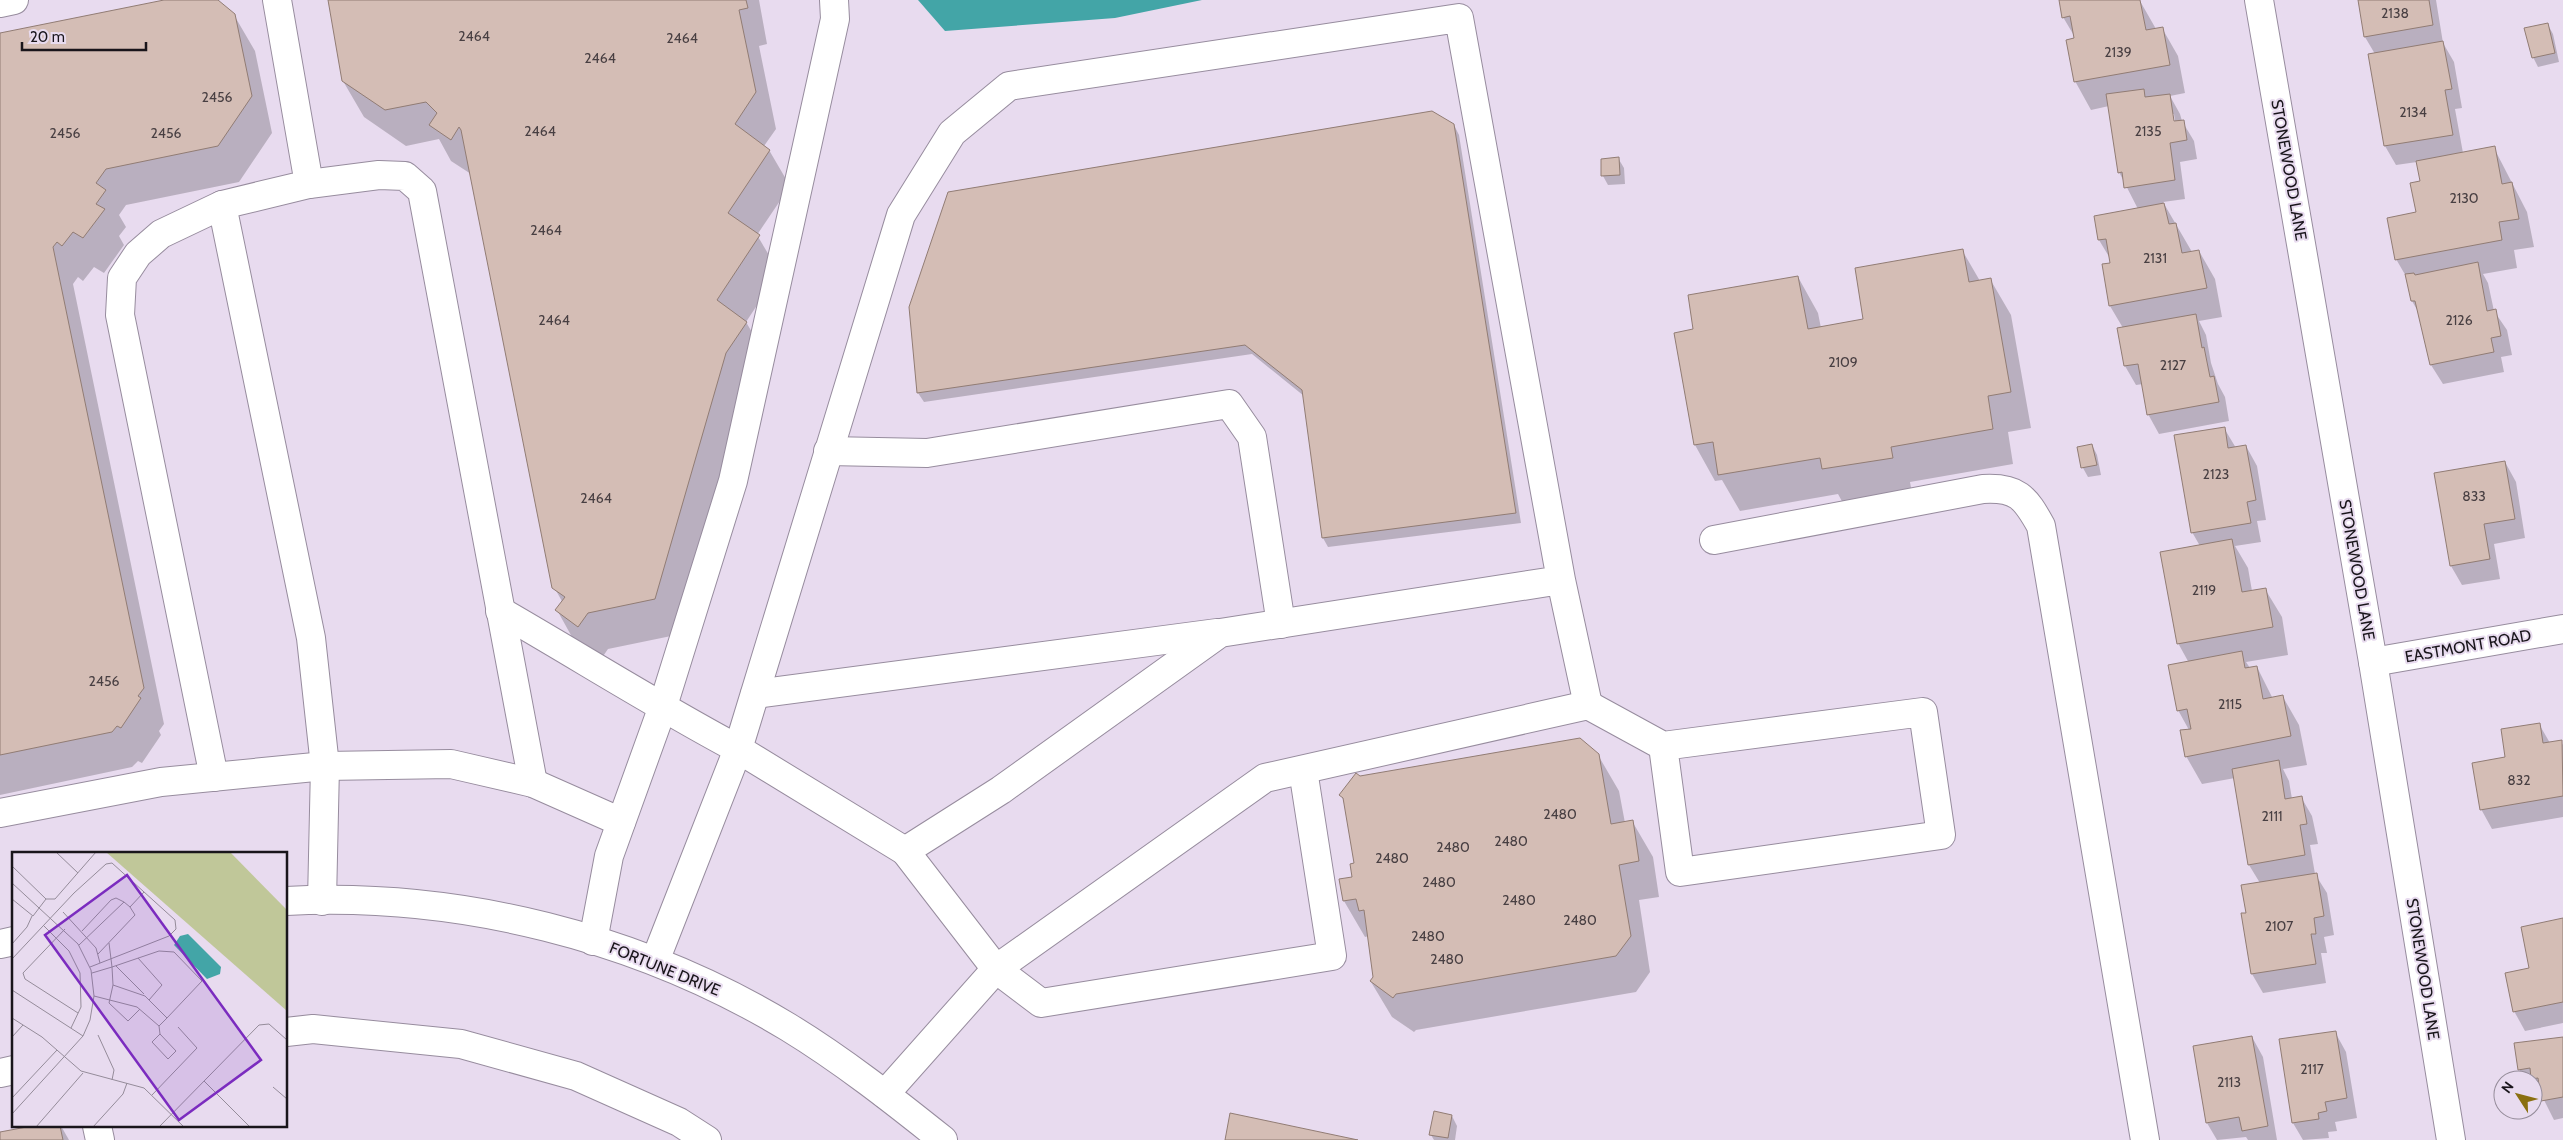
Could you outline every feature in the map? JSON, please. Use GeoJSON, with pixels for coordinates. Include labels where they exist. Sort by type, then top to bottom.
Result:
{"type":"FeatureCollection","features":[{"type":"Feature","properties":{"kind":"street"},"geometry":{"type":"LineString","coordinates":[[0,2],[14,0]]}},
{"type":"Feature","properties":{"kind":"street"},"geometry":{"type":"LineString","coordinates":[[277,0],[309,184]]}},
{"type":"Feature","properties":{"kind":"street"},"geometry":{"type":"LineString","coordinates":[[593,941],[609,856],[662,709],[733,481],[835,19],[834,0]]}},
{"type":"Feature","properties":{"kind":"street","name":"STONEWOOD LANE"},"geometry":{"type":"LineString","coordinates":[[2260,0],[2373,662],[2450,1140]]}},
{"type":"Feature","properties":{"kind":"street"},"geometry":{"type":"LineString","coordinates":[[655,962],[738,749],[901,215],[952,133],[1009,86],[1459,18],[1561,580],[1588,705]]}},
{"type":"Feature","properties":{"kind":"street"},"geometry":{"type":"LineString","coordinates":[[214,777],[120,315],[122,278],[138,254],[162,234],[222,205],[309,184],[379,175],[406,176],[422,191],[533,783]]}},
{"type":"Feature","properties":{"kind":"street"},"geometry":{"type":"LineString","coordinates":[[222,205],[311,638],[325,766],[322,901]]}},
{"type":"Feature","properties":{"kind":"street"},"geometry":{"type":"LineString","coordinates":[[828,451],[927,453],[1229,404],[1252,437],[1281,624]]}},
{"type":"Feature","properties":{"kind":"street"},"geometry":{"type":"LineString","coordinates":[[1714,540],[1983,489],[2004,488],[2028,502],[2041,526],[2145,1140]]}},
{"type":"Feature","properties":{"kind":"street"},"geometry":{"type":"LineString","coordinates":[[755,694],[1220,633],[1561,580]]}},
{"type":"Feature","properties":{"kind":"street"},"geometry":{"type":"LineString","coordinates":[[500,611],[599,668],[662,709],[738,749],[905,851],[996,969],[1041,1003],[1332,956],[1303,770]]}},
{"type":"Feature","properties":{"kind":"street","name":"EASTMONT ROAD"},"geometry":{"type":"LineString","coordinates":[[2373,662],[2563,629]]}},
{"type":"Feature","properties":{"kind":"street"},"geometry":{"type":"LineString","coordinates":[[905,851],[1001,790],[1220,633]]}},
{"type":"Feature","properties":{"kind":"street"},"geometry":{"type":"LineString","coordinates":[[885,1094],[996,969],[1265,778],[1588,705],[1663,746],[1923,712],[1941,835],[1680,872],[1663,746]]}},
{"type":"Feature","properties":{"kind":"street"},"geometry":{"type":"LineString","coordinates":[[0,813],[161,782],[325,766],[452,764],[533,783],[621,822]]}},
{"type":"Feature","properties":{"kind":"street","name":"FORTUNE DRIVE"},"geometry":{"type":"LineString","coordinates":[[288,901],[413,904],[498,916],[593,941],[655,962],[712,986],[788,1027],[885,1094],[943,1140]]}},
{"type":"Feature","properties":{"kind":"street"},"geometry":{"type":"LineString","coordinates":[[288,1032],[314,1029],[461,1044],[576,1076],[679,1122],[707,1140]]}},
{"type":"Feature","properties":{"kind":"shaded area"},"geometry":{"type":"Polygon","coordinates":[[[918,0],[1202,0],[1115,18],[945,31],[918,0]]]}},
{"type":"Feature","properties":{"kind":"building"},"geometry":{"type":"Polygon","coordinates":[[[164,0],[218,0],[235,14],[252,96],[218,146],[106,169],[96,183],[106,190],[96,204],[105,209],[83,238],[73,232],[62,246],[57,242],[53,247],[144,688],[138,696],[141,698],[121,728],[117,726],[112,732],[0,755],[0,33],[164,0]]]}},
{"type":"Feature","properties":{"kind":"building"},"geometry":{"type":"Polygon","coordinates":[[[328,0],[746,0],[748,8],[739,10],[756,92],[735,124],[770,150],[728,213],[760,235],[717,300],[747,322],[726,353],[655,599],[588,613],[578,627],[555,610],[565,597],[552,588],[461,130],[459,127],[451,140],[429,125],[437,113],[426,102],[385,110],[342,81],[328,0]]]}},
{"type":"Feature","properties":{"kind":"building"},"geometry":{"type":"Polygon","coordinates":[[[2059,0],[2140,0],[2146,30],[2163,27],[2170,65],[2074,82],[2066,40],[2074,38],[2070,16],[2062,18],[2059,0]]]}},
{"type":"Feature","properties":{"kind":"building"},"geometry":{"type":"Polygon","coordinates":[[[2358,0],[2429,0],[2433,25],[2364,37],[2358,0]]]}},
{"type":"Feature","properties":{"kind":"building"},"geometry":{"type":"Polygon","coordinates":[[[2548,23],[2555,53],[2532,58],[2524,28],[2548,23]]]}},
{"type":"Feature","properties":{"kind":"building"},"geometry":{"type":"Polygon","coordinates":[[[2443,41],[2452,89],[2445,90],[2453,135],[2384,146],[2368,54],[2443,41]]]}},
{"type":"Feature","properties":{"kind":"building"},"geometry":{"type":"Polygon","coordinates":[[[2144,89],[2145,97],[2170,94],[2174,121],[2184,120],[2187,140],[2170,143],[2175,180],[2124,188],[2122,172],[2118,173],[2106,94],[2144,89]]]}},
{"type":"Feature","properties":{"kind":"building"},"geometry":{"type":"Polygon","coordinates":[[[1432,111],[1454,124],[1516,513],[1322,538],[1302,390],[1245,345],[917,393],[909,307],[948,192],[1432,111]]]}},
{"type":"Feature","properties":{"kind":"building"},"geometry":{"type":"Polygon","coordinates":[[[2495,146],[2502,184],[2512,182],[2519,219],[2499,222],[2502,240],[2395,260],[2387,218],[2416,212],[2410,183],[2420,181],[2416,161],[2495,146]]]}},
{"type":"Feature","properties":{"kind":"building"},"geometry":{"type":"Polygon","coordinates":[[[1619,157],[1620,175],[1601,176],[1601,159],[1619,157]]]}},
{"type":"Feature","properties":{"kind":"building"},"geometry":{"type":"Polygon","coordinates":[[[2164,203],[2169,224],[2176,223],[2182,253],[2199,250],[2207,288],[2109,306],[2102,264],[2110,263],[2106,239],[2098,240],[2094,216],[2164,203]]]}},
{"type":"Feature","properties":{"kind":"building"},"geometry":{"type":"Polygon","coordinates":[[[1963,249],[1969,282],[1991,278],[2011,392],[1988,396],[1993,429],[1891,447],[1893,458],[1822,469],[1820,458],[1718,475],[1713,442],[1694,445],[1674,333],[1693,329],[1688,295],[1798,276],[1808,329],[1863,319],[1855,268],[1963,249]]]}},
{"type":"Feature","properties":{"kind":"building"},"geometry":{"type":"Polygon","coordinates":[[[2478,262],[2487,311],[2496,309],[2501,336],[2491,338],[2494,352],[2430,365],[2415,301],[2411,301],[2405,274],[2414,273],[2415,275],[2478,262]]]}},
{"type":"Feature","properties":{"kind":"building"},"geometry":{"type":"Polygon","coordinates":[[[2196,314],[2202,348],[2204,347],[2210,377],[2214,376],[2219,402],[2147,415],[2138,364],[2124,366],[2117,328],[2196,314]]]}},
{"type":"Feature","properties":{"kind":"building"},"geometry":{"type":"Polygon","coordinates":[[[2225,427],[2228,448],[2246,445],[2256,500],[2247,502],[2251,523],[2191,533],[2174,435],[2225,427]]]}},
{"type":"Feature","properties":{"kind":"building"},"geometry":{"type":"Polygon","coordinates":[[[2092,444],[2097,465],[2081,468],[2077,447],[2092,444]]]}},
{"type":"Feature","properties":{"kind":"building"},"geometry":{"type":"Polygon","coordinates":[[[2505,461],[2515,519],[2484,524],[2490,559],[2450,566],[2434,473],[2505,461]]]}},
{"type":"Feature","properties":{"kind":"building"},"geometry":{"type":"Polygon","coordinates":[[[2232,539],[2242,592],[2266,588],[2273,627],[2177,644],[2160,552],[2232,539]]]}},
{"type":"Feature","properties":{"kind":"building"},"geometry":{"type":"Polygon","coordinates":[[[2242,651],[2245,668],[2257,666],[2263,699],[2283,695],[2291,736],[2185,757],[2180,730],[2191,729],[2187,709],[2177,711],[2168,665],[2242,651]]]}},
{"type":"Feature","properties":{"kind":"building"},"geometry":{"type":"Polygon","coordinates":[[[2540,723],[2543,743],[2562,740],[2563,796],[2480,810],[2472,763],[2505,757],[2501,729],[2540,723]]]}},
{"type":"Feature","properties":{"kind":"building"},"geometry":{"type":"Polygon","coordinates":[[[1580,738],[1599,754],[1611,824],[1633,820],[1639,861],[1619,865],[1631,936],[1616,956],[1396,994],[1393,998],[1370,981],[1373,977],[1364,910],[1359,911],[1356,899],[1343,901],[1339,879],[1352,877],[1350,864],[1354,863],[1343,798],[1339,795],[1356,773],[1360,776],[1580,738]]]}},
{"type":"Feature","properties":{"kind":"building"},"geometry":{"type":"Polygon","coordinates":[[[2279,760],[2285,799],[2302,796],[2307,824],[2300,825],[2305,855],[2248,865],[2232,769],[2279,760]]]}},
{"type":"Feature","properties":{"kind":"building"},"geometry":{"type":"Polygon","coordinates":[[[2317,873],[2324,916],[2314,918],[2316,934],[2311,934],[2316,964],[2251,974],[2241,913],[2246,913],[2241,885],[2317,873]]]}},
{"type":"Feature","properties":{"kind":"building"},"geometry":{"type":"Polygon","coordinates":[[[2563,918],[2563,1002],[2513,1012],[2505,973],[2529,968],[2521,927],[2563,918]]]}},
{"type":"Feature","properties":{"kind":"building"},"geometry":{"type":"Polygon","coordinates":[[[2336,1031],[2347,1098],[2325,1102],[2327,1111],[2318,1113],[2319,1119],[2292,1123],[2279,1039],[2336,1031]]]}},
{"type":"Feature","properties":{"kind":"building"},"geometry":{"type":"Polygon","coordinates":[[[2252,1036],[2268,1126],[2242,1131],[2239,1117],[2206,1123],[2193,1046],[2252,1036]]]}},
{"type":"Feature","properties":{"kind":"building"},"geometry":{"type":"Polygon","coordinates":[[[2563,1037],[2563,1097],[2543,1101],[2543,1070],[2530,1070],[2530,1068],[2518,1070],[2514,1043],[2563,1037]]]}},
{"type":"Feature","properties":{"kind":"building"},"geometry":{"type":"Polygon","coordinates":[[[1434,1111],[1452,1115],[1448,1138],[1429,1135],[1434,1111]]]}},
{"type":"Feature","properties":{"kind":"building"},"geometry":{"type":"Polygon","coordinates":[[[1230,1113],[1358,1140],[1225,1140],[1230,1113]]]}},
{"type":"Feature","properties":{"kind":"building"},"geometry":{"type":"Polygon","coordinates":[[[21,1128],[60,1128],[63,1140],[0,1140],[0,1132],[21,1128]]]}}]}
